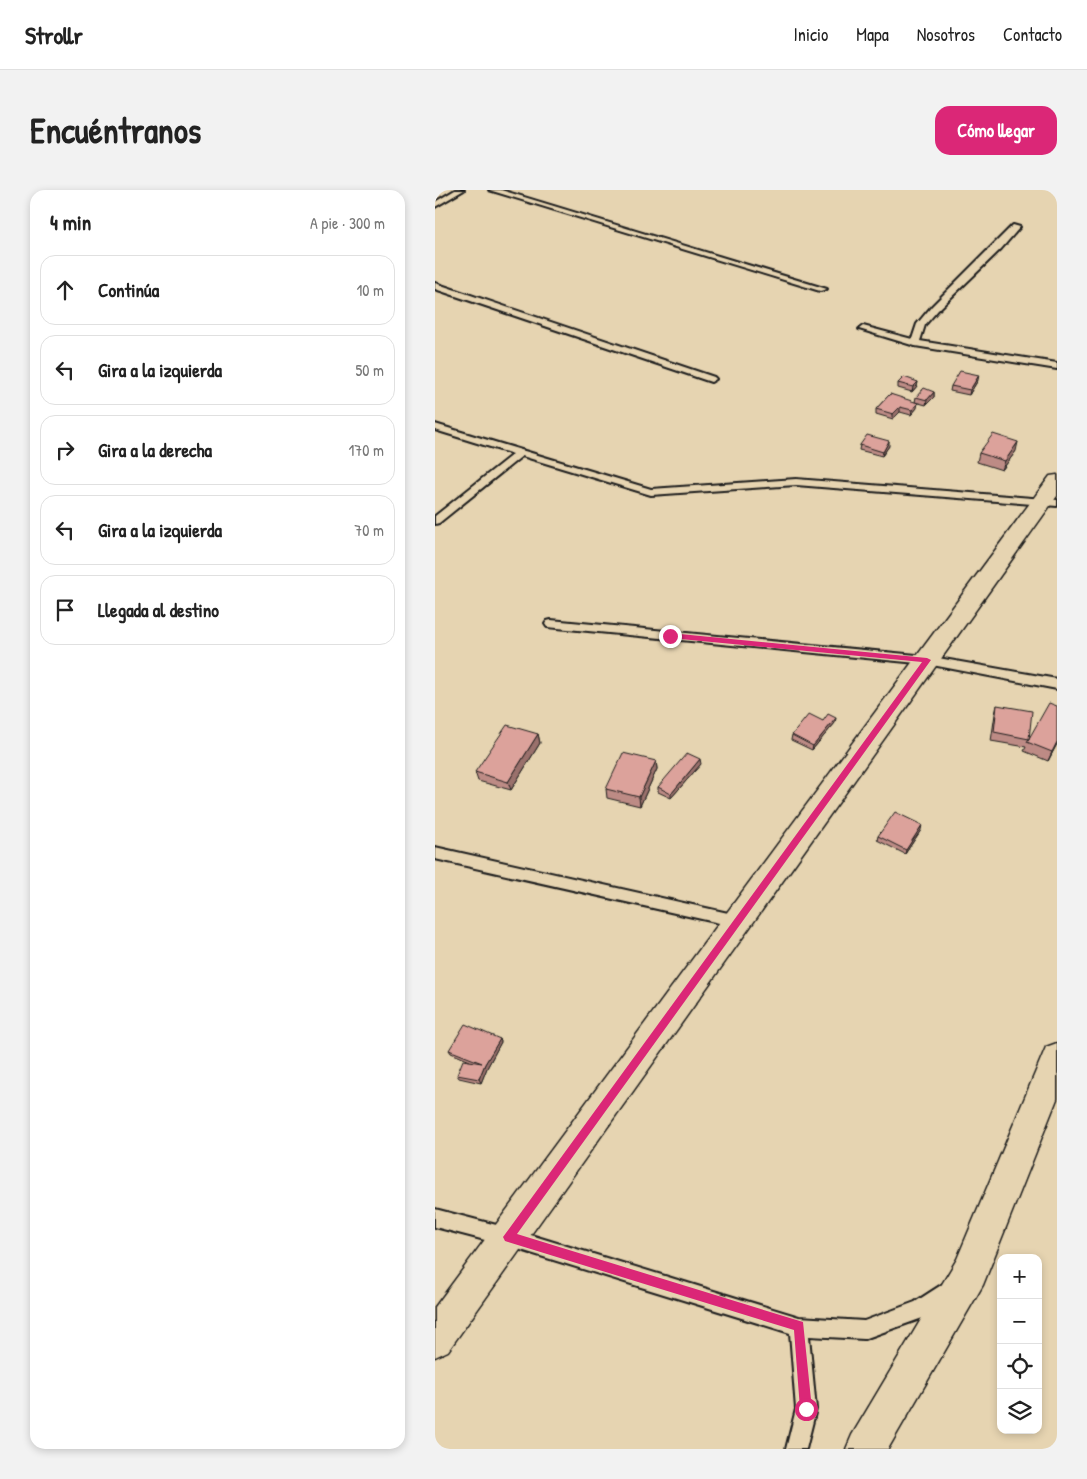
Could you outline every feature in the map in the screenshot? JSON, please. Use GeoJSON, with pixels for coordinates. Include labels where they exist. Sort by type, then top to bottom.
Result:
{"type":"FeatureCollection","features":[{"type":"Feature","properties":{"kind":"street"},"geometry":{"type":"LineString","coordinates":[[435,1338],[927,660],[1052,495]]}},
{"type":"Feature","properties":{"kind":"street"},"geometry":{"type":"LineString","coordinates":[[866,1449],[970,1272],[1057,1058]]}},
{"type":"Feature","properties":{"kind":"lane"},"geometry":{"type":"LineString","coordinates":[[435,205],[461,190]]}},
{"type":"Feature","properties":{"kind":"lane"},"geometry":{"type":"LineString","coordinates":[[493,190],[823,289]]}},
{"type":"Feature","properties":{"kind":"lane"},"geometry":{"type":"LineString","coordinates":[[915,343],[925,318],[998,248],[1016,227]]}},
{"type":"Feature","properties":{"kind":"lane"},"geometry":{"type":"LineString","coordinates":[[435,286],[711,379]]}},
{"type":"Feature","properties":{"kind":"lane"},"geometry":{"type":"LineString","coordinates":[[863,328],[915,343],[1057,366]]}},
{"type":"Feature","properties":{"kind":"lane"},"geometry":{"type":"LineString","coordinates":[[435,427],[651,492],[796,482],[1052,495]]}},
{"type":"Feature","properties":{"kind":"lane"},"geometry":{"type":"LineString","coordinates":[[435,521],[519,453]]}},
{"type":"Feature","properties":{"kind":"lane"},"geometry":{"type":"LineString","coordinates":[[551,624],[927,660],[1057,684]]}},
{"type":"Feature","properties":{"kind":"lane"},"geometry":{"type":"LineString","coordinates":[[435,853],[737,921]]}},
{"type":"Feature","properties":{"kind":"lane"},"geometry":{"type":"LineString","coordinates":[[435,1218],[508,1237],[799,1326],[864,1330],[921,1310],[970,1272]]}},
{"type":"Feature","properties":{"kind":"lane"},"geometry":{"type":"LineString","coordinates":[[796,1449],[806,1409],[799,1326]]}},
{"type":"Feature","properties":{"kind":"building"},"geometry":{"type":"Polygon","coordinates":[[[960,371],[979,375],[970,390],[951,386],[960,371]]]}},
{"type":"Feature","properties":{"kind":"building"},"geometry":{"type":"Polygon","coordinates":[[[904,377],[918,382],[913,387],[898,383],[904,377]]]}},
{"type":"Feature","properties":{"kind":"building"},"geometry":{"type":"Polygon","coordinates":[[[924,388],[934,392],[927,400],[916,397],[924,388]]]}},
{"type":"Feature","properties":{"kind":"building"},"geometry":{"type":"Polygon","coordinates":[[[890,394],[918,403],[912,410],[900,407],[893,414],[876,409],[890,394]]]}},
{"type":"Feature","properties":{"kind":"building"},"geometry":{"type":"Polygon","coordinates":[[[993,434],[1018,442],[1005,461],[979,453],[993,434]]]}},
{"type":"Feature","properties":{"kind":"building"},"geometry":{"type":"Polygon","coordinates":[[[867,435],[889,441],[883,452],[860,445],[867,435]]]}},
{"type":"Feature","properties":{"kind":"building"},"geometry":{"type":"Polygon","coordinates":[[[1049,703],[1057,706],[1057,742],[1052,752],[1027,742],[1049,703]]]}},
{"type":"Feature","properties":{"kind":"building"},"geometry":{"type":"Polygon","coordinates":[[[997,705],[1032,711],[1029,739],[994,732],[997,705]]]}},
{"type":"Feature","properties":{"kind":"building"},"geometry":{"type":"Polygon","coordinates":[[[809,714],[823,721],[828,714],[836,718],[813,746],[792,735],[809,714]]]}},
{"type":"Feature","properties":{"kind":"building"},"geometry":{"type":"Polygon","coordinates":[[[507,725],[538,734],[508,782],[475,772],[507,725]]]}},
{"type":"Feature","properties":{"kind":"building"},"geometry":{"type":"Polygon","coordinates":[[[623,753],[656,761],[639,797],[606,789],[623,753]]]}},
{"type":"Feature","properties":{"kind":"building"},"geometry":{"type":"Polygon","coordinates":[[[687,753],[700,759],[671,794],[658,787],[687,753]]]}},
{"type":"Feature","properties":{"kind":"building"},"geometry":{"type":"Polygon","coordinates":[[[895,812],[922,825],[906,850],[878,836],[895,812]]]}},
{"type":"Feature","properties":{"kind":"building"},"geometry":{"type":"Polygon","coordinates":[[[465,1024],[500,1039],[485,1064],[479,1079],[457,1075],[463,1060],[482,1063],[449,1050],[465,1024]]]}},
{"type":"Feature","properties":{"kind":"route"},"geometry":{"type":"LineString","coordinates":[[670,636],[927,660],[508,1237],[799,1326],[806,1409]]}}]}
